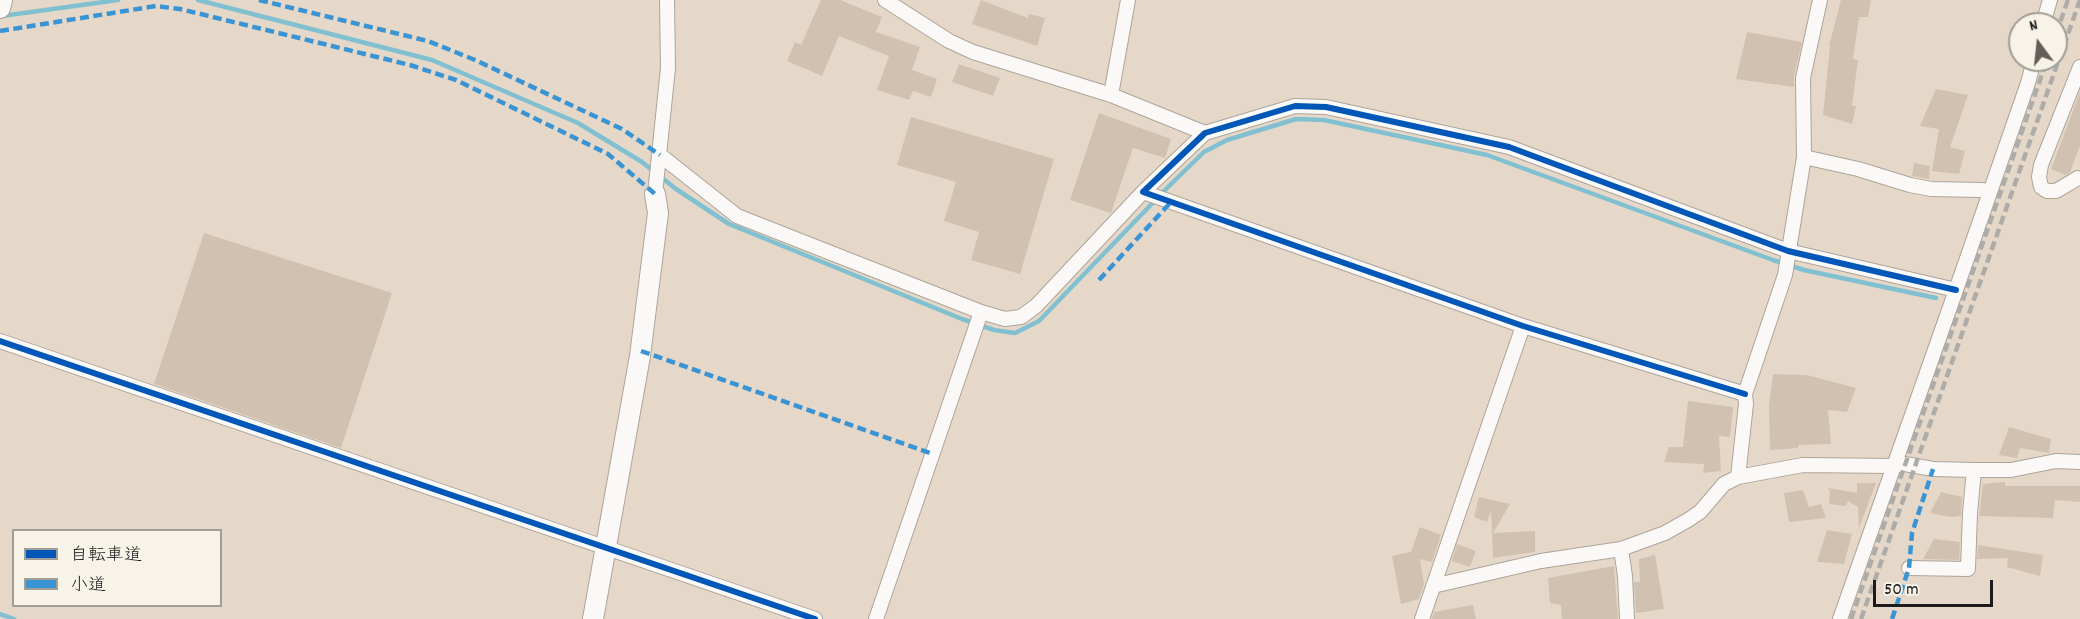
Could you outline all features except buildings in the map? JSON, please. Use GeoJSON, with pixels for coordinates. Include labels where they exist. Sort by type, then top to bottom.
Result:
{"type":"FeatureCollection","features":[{"type":"Feature","properties":{"kind":"street"},"geometry":{"type":"LineString","coordinates":[[593,619],[641,351],[658,213],[656,189],[668,69],[667,0]]}},
{"type":"Feature","properties":{"kind":"street"},"geometry":{"type":"LineString","coordinates":[[885,0],[949,41],[973,52],[1111,95],[1205,133]]}},
{"type":"Feature","properties":{"kind":"street"},"geometry":{"type":"LineString","coordinates":[[1111,95],[1128,0]]}},
{"type":"Feature","properties":{"kind":"street"},"geometry":{"type":"LineString","coordinates":[[1738,477],[1746,404],[1745,394],[1785,275],[1804,157],[1803,78],[1820,0]]}},
{"type":"Feature","properties":{"kind":"street"},"geometry":{"type":"LineString","coordinates":[[2078,178],[2055,191],[2047,191],[2041,187],[2039,177],[2041,165],[2080,67]]}},
{"type":"Feature","properties":{"kind":"street"},"geometry":{"type":"LineString","coordinates":[[1840,619],[2031,72]]}},
{"type":"Feature","properties":{"kind":"street"},"geometry":{"type":"LineString","coordinates":[[660,157],[737,216],[980,314],[1005,319],[1021,317],[1036,306],[1205,133],[1295,106],[1326,107],[1509,147],[1788,254],[1956,290]]}},
{"type":"Feature","properties":{"kind":"street"},"geometry":{"type":"LineString","coordinates":[[1804,157],[1931,189],[1989,191]]}},
{"type":"Feature","properties":{"kind":"street"},"geometry":{"type":"LineString","coordinates":[[1147,193],[1523,326],[1745,394]]}},
{"type":"Feature","properties":{"kind":"street"},"geometry":{"type":"LineString","coordinates":[[876,619],[980,314]]}},
{"type":"Feature","properties":{"kind":"street"},"geometry":{"type":"LineString","coordinates":[[1422,619],[1523,326]]}},
{"type":"Feature","properties":{"kind":"street"},"geometry":{"type":"LineString","coordinates":[[0,341],[815,619]]}},
{"type":"Feature","properties":{"kind":"street"},"geometry":{"type":"LineString","coordinates":[[1433,586],[1541,561],[1621,549],[1665,533],[1688,520],[1700,512],[1724,484],[1738,477],[1803,465],[1893,466],[1905,464],[1933,469],[1974,471],[2011,470],[2056,460],[2080,462]]}},
{"type":"Feature","properties":{"kind":"street"},"geometry":{"type":"LineString","coordinates":[[1909,568],[1968,569],[1974,471]]}},
{"type":"Feature","properties":{"kind":"street"},"geometry":{"type":"LineString","coordinates":[[1621,549],[1627,619]]}},
{"type":"Feature","properties":{"kind":"waterway"},"geometry":{"type":"LineString","coordinates":[[2,16],[118,0]]}},
{"type":"Feature","properties":{"kind":"waterway"},"geometry":{"type":"LineString","coordinates":[[198,0],[432,60],[578,123],[642,162],[676,189],[729,224],[994,330],[1015,333],[1039,321],[1204,152],[1227,140],[1296,119],[1324,120],[1487,155],[1804,270],[1936,298]]}},
{"type":"Feature","properties":{"kind":"waterway"},"geometry":{"type":"LineString","coordinates":[[0,614],[14,619]]}},
{"type":"Feature","properties":{"kind":"railway"},"geometry":{"type":"LineString","coordinates":[[2064,12],[2068,0]]}},
{"type":"Feature","properties":{"kind":"railway"},"geometry":{"type":"LineString","coordinates":[[1861,619],[2080,0]]}},
{"type":"Feature","properties":{"kind":"railway"},"geometry":{"type":"LineString","coordinates":[[1851,619],[2043,72]]}},
{"type":"Feature","properties":{"kind":"marked path"},"geometry":{"type":"LineString","coordinates":[[259,0],[428,41],[475,60],[622,129],[660,155]]}},
{"type":"Feature","properties":{"kind":"marked path"},"geometry":{"type":"LineString","coordinates":[[0,31],[156,6],[180,9],[410,65],[456,80],[608,154],[655,194]]}},
{"type":"Feature","properties":{"kind":"marked path"},"geometry":{"type":"LineString","coordinates":[[1099,280],[1171,202]]}},
{"type":"Feature","properties":{"kind":"marked path"},"geometry":{"type":"LineString","coordinates":[[641,351],[933,454]]}},
{"type":"Feature","properties":{"kind":"marked path"},"geometry":{"type":"LineString","coordinates":[[1892,619],[1909,568],[1912,533],[1933,469]]}},
{"type":"Feature","properties":{"kind":"cycle path"},"geometry":{"type":"LineString","coordinates":[[1745,394],[1523,326],[1143,192],[1205,133],[1295,106],[1326,107],[1509,147],[1788,251],[1956,290]]}},
{"type":"Feature","properties":{"kind":"cycle path"},"geometry":{"type":"LineString","coordinates":[[0,341],[815,619]]}}]}
